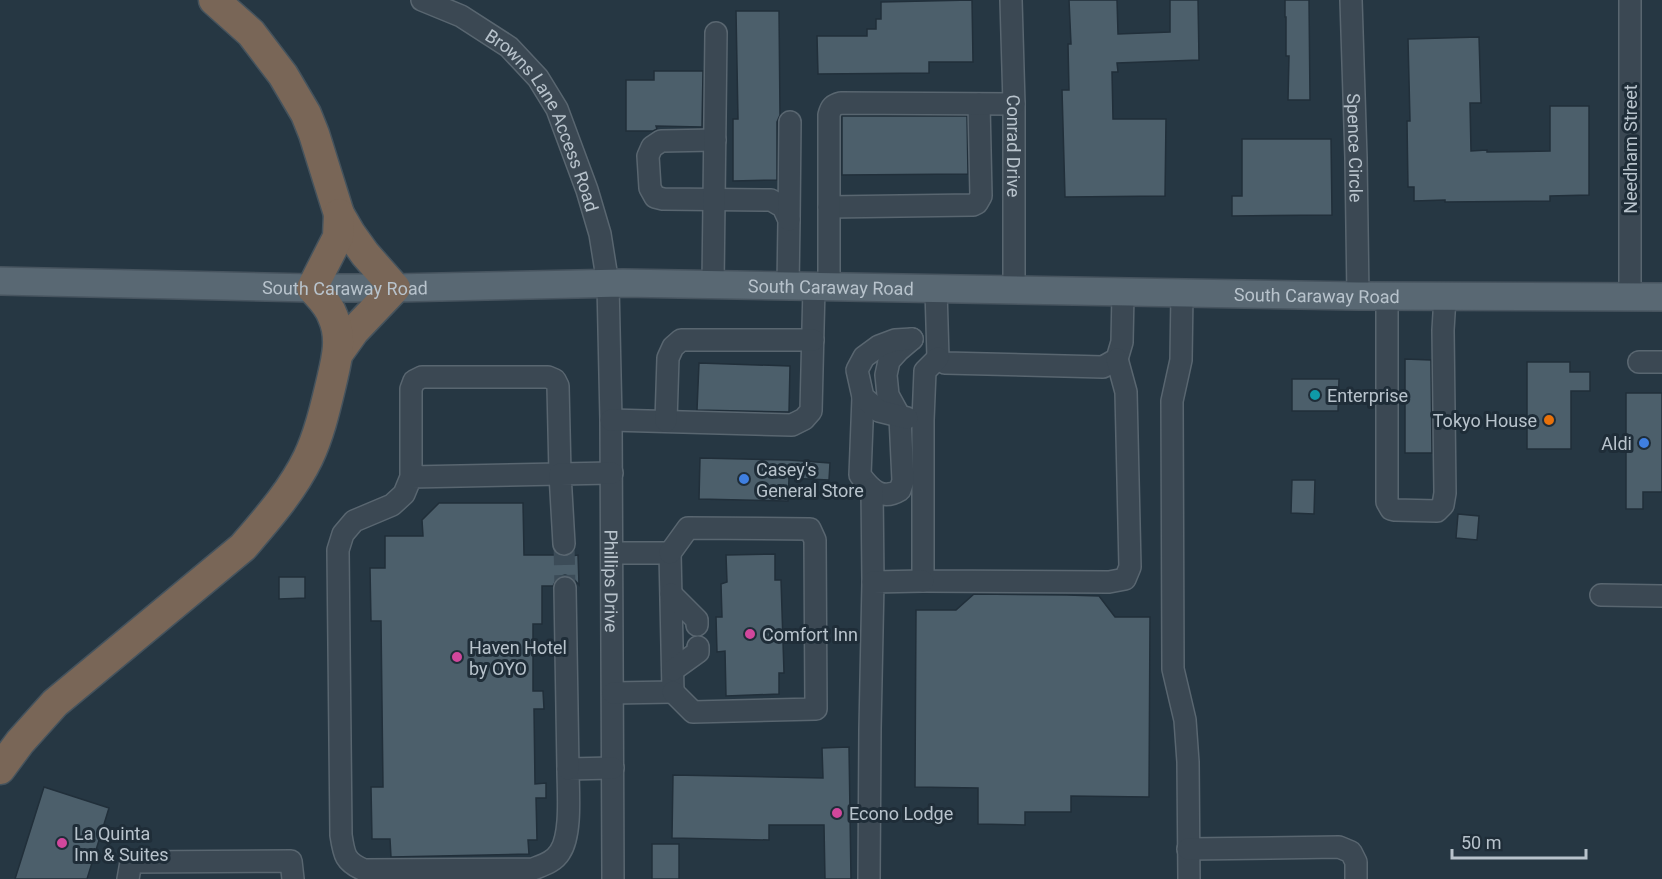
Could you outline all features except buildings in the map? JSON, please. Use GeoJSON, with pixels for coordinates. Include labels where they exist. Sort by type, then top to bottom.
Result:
{"type":"FeatureCollection","features":[{"type":"Feature","properties":{"kind":"highway"},"geometry":{"type":"LineString","coordinates":[[0,769],[20,742],[56,704],[243,547],[269,517],[292,486],[308,458],[322,420],[339,352],[354,331],[395,288],[365,254],[339,214],[306,114],[283,75],[251,33],[214,0]]}},
{"type":"Feature","properties":{"kind":"highway"},"geometry":{"type":"LineString","coordinates":[[339,214],[338,237],[312,288],[325,302],[334,318],[339,352]]}},
{"type":"Feature","properties":{"kind":"main road","name":"South Caraway Road"},"geometry":{"type":"LineString","coordinates":[[6,281],[312,288],[608,284],[1387,297],[1662,297]]}},
{"type":"Feature","properties":{"kind":"street","name":"Browns Lane Access Road"},"geometry":{"type":"LineString","coordinates":[[422,0],[464,8],[509,47],[538,78],[557,109],[587,190],[608,284]]}},
{"type":"Feature","properties":{"kind":"street","name":"Conrad Drive"},"geometry":{"type":"LineString","coordinates":[[1011,0],[1014,104],[1014,291]]}},
{"type":"Feature","properties":{"kind":"street","name":"Spence Circle"},"geometry":{"type":"LineString","coordinates":[[1351,0],[1358,296]]}},
{"type":"Feature","properties":{"kind":"street","name":"Needham Street"},"geometry":{"type":"LineString","coordinates":[[1630,0],[1630,297]]}},
{"type":"Feature","properties":{"kind":"street"},"geometry":{"type":"LineString","coordinates":[[713,285],[716,33]]}},
{"type":"Feature","properties":{"kind":"street"},"geometry":{"type":"LineString","coordinates":[[810,287],[829,207],[828,115],[834,105],[841,103],[1014,104]]}},
{"type":"Feature","properties":{"kind":"street"},"geometry":{"type":"LineString","coordinates":[[829,207],[977,203],[981,196],[980,104]]}},
{"type":"Feature","properties":{"kind":"street"},"geometry":{"type":"LineString","coordinates":[[789,220],[790,122]]}},
{"type":"Feature","properties":{"kind":"street"},"geometry":{"type":"LineString","coordinates":[[611,420],[792,425],[804,420],[811,411],[813,340],[810,287],[783,207],[771,200],[663,199],[655,197],[650,188],[648,156],[652,147],[661,141],[715,140]]}},
{"type":"Feature","properties":{"kind":"street","name":"Phillips Drive"},"geometry":{"type":"LineString","coordinates":[[608,284],[612,473],[613,879]]}},
{"type":"Feature","properties":{"kind":"street"},"geometry":{"type":"LineString","coordinates":[[936,290],[937,348],[945,363],[1103,367],[1117,359]]}},
{"type":"Feature","properties":{"kind":"street"},"geometry":{"type":"LineString","coordinates":[[873,582],[1109,582],[1125,579],[1130,567],[1126,392],[1117,359],[1122,342],[1123,292]]}},
{"type":"Feature","properties":{"kind":"street"},"geometry":{"type":"LineString","coordinates":[[1182,293],[1180,360],[1172,401],[1173,669],[1185,720],[1188,762],[1189,879]]}},
{"type":"Feature","properties":{"kind":"street"},"geometry":{"type":"LineString","coordinates":[[1387,297],[1387,502],[1391,509],[1395,510],[1441,509],[1445,497],[1443,330],[1445,297]]}},
{"type":"Feature","properties":{"kind":"street"},"geometry":{"type":"LineString","coordinates":[[912,339],[889,361],[886,375],[888,394],[900,417],[903,481],[900,490],[893,495],[879,493],[872,489],[860,475],[863,397],[857,370],[864,357],[879,346],[895,340],[912,339],[937,348]]}},
{"type":"Feature","properties":{"kind":"street"},"geometry":{"type":"LineString","coordinates":[[666,421],[668,358],[672,347],[681,340],[813,340]]}},
{"type":"Feature","properties":{"kind":"street"},"geometry":{"type":"LineString","coordinates":[[923,581],[925,371],[937,348]]}},
{"type":"Feature","properties":{"kind":"street"},"geometry":{"type":"LineString","coordinates":[[1639,362],[1662,362]]}},
{"type":"Feature","properties":{"kind":"street"},"geometry":{"type":"LineString","coordinates":[[564,544],[558,386],[555,380],[548,376],[422,377],[414,381],[411,389],[411,477],[404,494],[392,505],[354,521],[343,534],[338,550],[341,835],[344,854],[352,865],[364,870],[532,868],[547,863],[560,854],[567,837],[565,588]]}},
{"type":"Feature","properties":{"kind":"street"},"geometry":{"type":"LineString","coordinates":[[863,397],[879,411],[923,420]]}},
{"type":"Feature","properties":{"kind":"street"},"geometry":{"type":"LineString","coordinates":[[411,477],[612,473]]}},
{"type":"Feature","properties":{"kind":"street"},"geometry":{"type":"LineString","coordinates":[[869,879],[872,489]]}},
{"type":"Feature","properties":{"kind":"street"},"geometry":{"type":"LineString","coordinates":[[688,528],[810,529],[815,540],[816,709],[693,712],[673,692],[671,594],[670,553],[688,528]]}},
{"type":"Feature","properties":{"kind":"street"},"geometry":{"type":"LineString","coordinates":[[612,553],[670,553]]}},
{"type":"Feature","properties":{"kind":"street"},"geometry":{"type":"LineString","coordinates":[[671,594],[697,620],[697,625]]}},
{"type":"Feature","properties":{"kind":"street"},"geometry":{"type":"LineString","coordinates":[[1601,595],[1662,596]]}},
{"type":"Feature","properties":{"kind":"street"},"geometry":{"type":"LineString","coordinates":[[672,670],[698,652],[698,646]]}},
{"type":"Feature","properties":{"kind":"street"},"geometry":{"type":"LineString","coordinates":[[613,693],[673,692]]}},
{"type":"Feature","properties":{"kind":"street"},"geometry":{"type":"LineString","coordinates":[[568,769],[613,768]]}},
{"type":"Feature","properties":{"kind":"street"},"geometry":{"type":"LineString","coordinates":[[1188,849],[1339,846],[1351,852],[1356,862],[1356,879]]}},
{"type":"Feature","properties":{"kind":"street"},"geometry":{"type":"LineString","coordinates":[[128,879],[131,862],[291,861],[293,879]]}},
{"type":"Feature","properties":{"kind":"tunnel"},"geometry":{"type":"LineString","coordinates":[[564,544],[565,588]]}},
{"type":"Feature","properties":{"kind":"place","name":"Enterprise"},"geometry":{"type":"Point","coordinates":[1315,395]}},
{"type":"Feature","properties":{"kind":"place","name":"Tokyo House"},"geometry":{"type":"Point","coordinates":[1549,420]}},
{"type":"Feature","properties":{"kind":"place","name":"Aldi"},"geometry":{"type":"Point","coordinates":[1644,443]}},
{"type":"Feature","properties":{"kind":"place","name":"Casey's General Store"},"geometry":{"type":"Point","coordinates":[744,479]}},
{"type":"Feature","properties":{"kind":"place","name":"Comfort Inn"},"geometry":{"type":"Point","coordinates":[750,634]}},
{"type":"Feature","properties":{"kind":"place","name":"Haven Hotel by OYO"},"geometry":{"type":"Point","coordinates":[457,657]}},
{"type":"Feature","properties":{"kind":"place","name":"Econo Lodge"},"geometry":{"type":"Point","coordinates":[837,813]}},
{"type":"Feature","properties":{"kind":"place","name":"La Quinta Inn & Suites"},"geometry":{"type":"Point","coordinates":[62,843]}}]}
